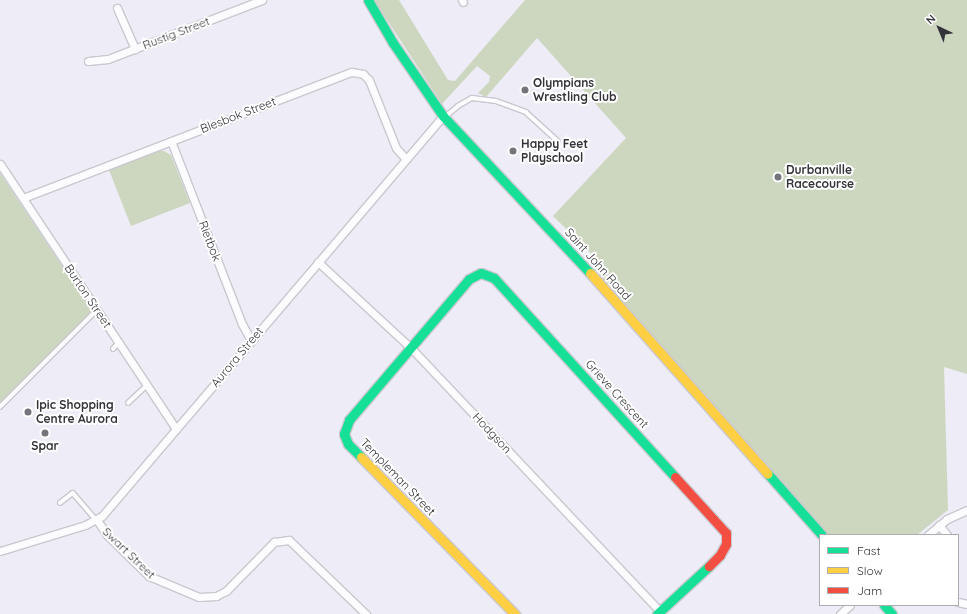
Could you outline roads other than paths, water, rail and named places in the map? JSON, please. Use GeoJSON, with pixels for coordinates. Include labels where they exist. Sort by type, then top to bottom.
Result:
{"type":"FeatureCollection","features":[{"type":"Feature","properties":{"kind":"street","name":"Rustig Street"},"geometry":{"type":"LineString","coordinates":[[88,61],[108,59],[262,0]]}},
{"type":"Feature","properties":{"kind":"street","name":"Saint John Road"},"geometry":{"type":"LineString","coordinates":[[368,0],[394,43],[444,116],[569,249],[821,534]]}},
{"type":"Feature","properties":{"kind":"street"},"geometry":{"type":"LineString","coordinates":[[117,8],[135,48]]}},
{"type":"Feature","properties":{"kind":"street","name":"Blesbok Street"},"geometry":{"type":"LineString","coordinates":[[23,198],[349,72],[356,72],[369,80],[396,148],[406,159]]}},
{"type":"Feature","properties":{"kind":"street","name":"Aurora Street"},"geometry":{"type":"LineString","coordinates":[[97,520],[444,116]]}},
{"type":"Feature","properties":{"kind":"street","name":"Rietbok"},"geometry":{"type":"LineString","coordinates":[[171,141],[242,324],[251,340]]}},
{"type":"Feature","properties":{"kind":"street","name":"Burton Street"},"geometry":{"type":"LineString","coordinates":[[0,164],[176,428]]}},
{"type":"Feature","properties":{"kind":"street","name":"Hodgson"},"geometry":{"type":"LineString","coordinates":[[318,262],[411,348],[658,612]]}},
{"type":"Feature","properties":{"kind":"street","name":"Grieve Crescent"},"geometry":{"type":"LineString","coordinates":[[411,348],[472,276],[485,273],[494,278],[726,533],[726,544],[720,555],[658,612]]}},
{"type":"Feature","properties":{"kind":"street","name":"Templeman Street"},"geometry":{"type":"LineString","coordinates":[[411,348],[347,423],[345,430],[346,441],[514,614]]}},
{"type":"Feature","properties":{"kind":"street"},"geometry":{"type":"LineString","coordinates":[[929,534],[939,525],[967,510]]}},
{"type":"Feature","properties":{"kind":"street"},"geometry":{"type":"LineString","coordinates":[[0,551],[97,520]]}},
{"type":"Feature","properties":{"kind":"street","name":"Swart Street"},"geometry":{"type":"LineString","coordinates":[[97,520],[107,535],[149,576],[199,597],[216,596],[231,587],[271,545],[282,539],[295,543],[366,614]]}},
{"type":"Feature","properties":{"kind":"street"},"geometry":{"type":"LineString","coordinates":[[939,525],[946,534]]}},
{"type":"Feature","properties":{"kind":"street"},"geometry":{"type":"LineString","coordinates":[[840,614],[849,606]]}},
{"type":"Feature","properties":{"kind":"street"},"geometry":{"type":"LineString","coordinates":[[885,606],[892,614]]}},
{"type":"Feature","properties":{"kind":"lane"},"geometry":{"type":"LineString","coordinates":[[444,116],[472,98],[496,102],[526,112],[558,141]]}},
{"type":"Feature","properties":{"kind":"lane"},"geometry":{"type":"LineString","coordinates":[[0,407],[97,310]]}},
{"type":"Feature","properties":{"kind":"lane"},"geometry":{"type":"LineString","coordinates":[[113,349],[119,342]]}},
{"type":"Feature","properties":{"kind":"lane"},"geometry":{"type":"LineString","coordinates":[[128,403],[147,385]]}},
{"type":"Feature","properties":{"kind":"lane"},"geometry":{"type":"LineString","coordinates":[[60,504],[73,493],[97,520]]}},
{"type":"Feature","properties":{"kind":"place","name":"Olympians Wrestling Club"},"geometry":{"type":"Point","coordinates":[525,90]}},
{"type":"Feature","properties":{"kind":"place","name":"Happy Feet Playschool"},"geometry":{"type":"Point","coordinates":[513,151]}},
{"type":"Feature","properties":{"kind":"place","name":"Durbanville Racecourse"},"geometry":{"type":"Point","coordinates":[778,177]}},
{"type":"Feature","properties":{"kind":"place","name":"Ipic Shopping Centre Aurora"},"geometry":{"type":"Point","coordinates":[28,412]}},
{"type":"Feature","properties":{"kind":"place","name":"Spar"},"geometry":{"type":"Point","coordinates":[45,433]}}]}
